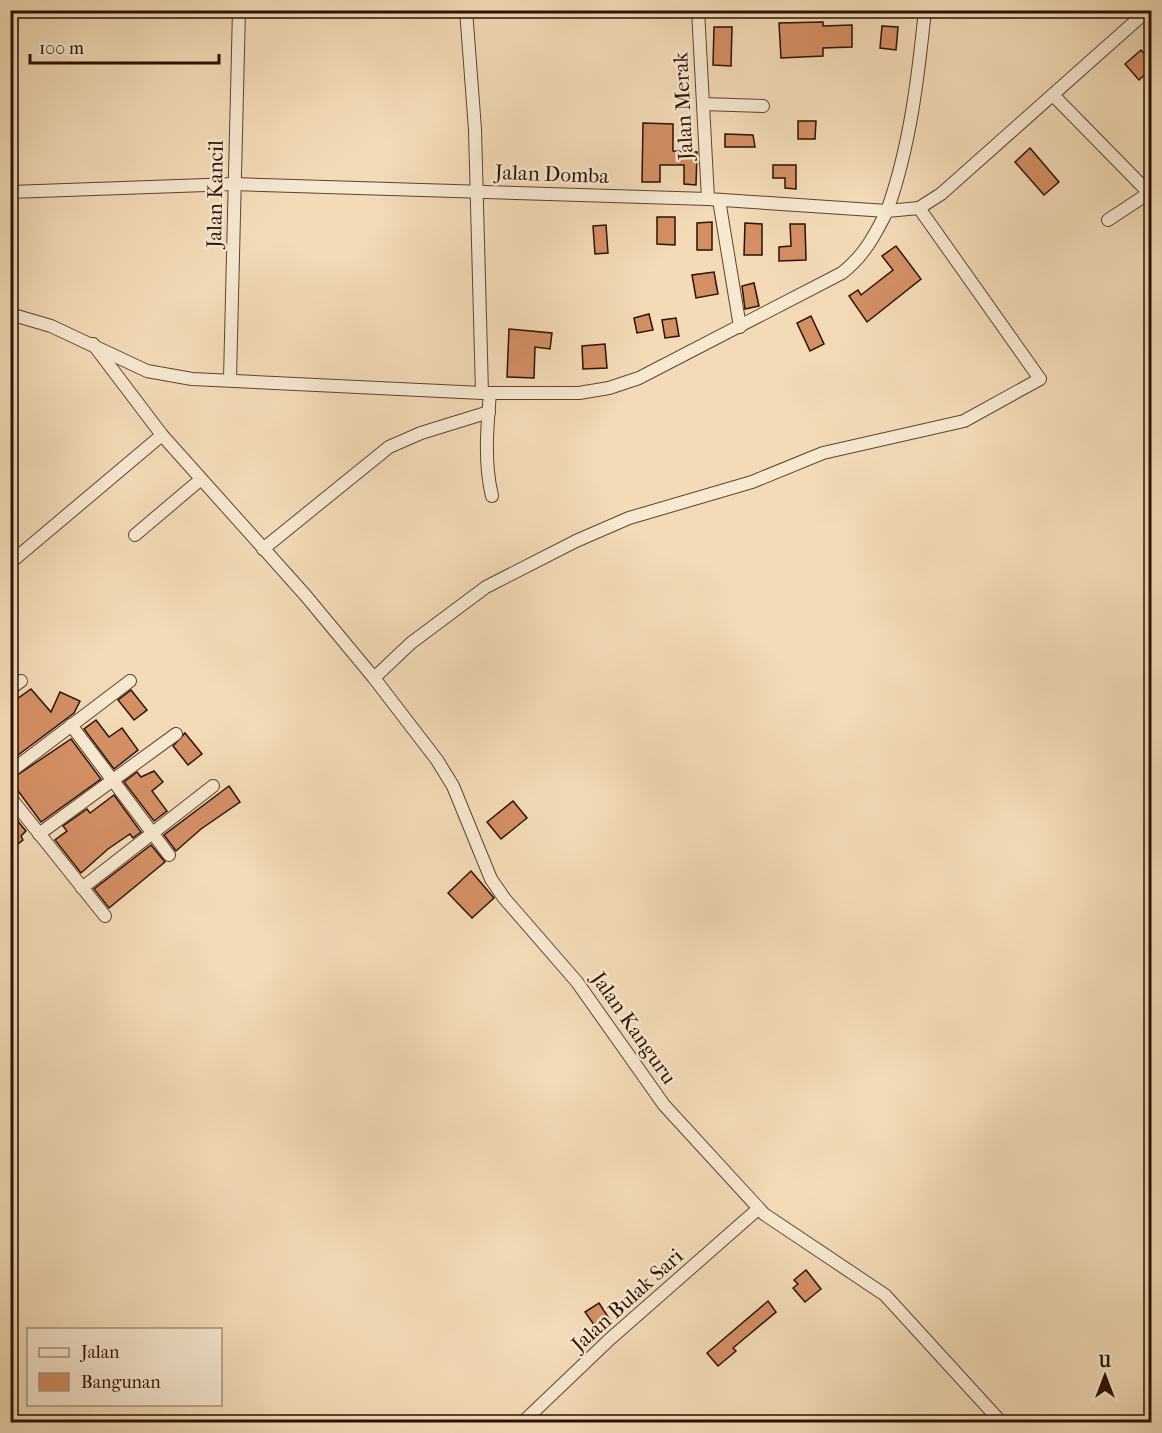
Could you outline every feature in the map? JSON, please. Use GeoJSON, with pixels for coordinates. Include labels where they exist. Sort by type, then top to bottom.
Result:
{"type":"FeatureCollection","features":[{"type":"Feature","properties":{"kind":"street"},"geometry":{"type":"LineString","coordinates":[[10,67],[12,10]]}},
{"type":"Feature","properties":{"kind":"street","name":"Jalan Kancil"},"geometry":{"type":"LineString","coordinates":[[230,379],[239,10]]}},
{"type":"Feature","properties":{"kind":"street"},"geometry":{"type":"LineString","coordinates":[[466,10],[486,393],[489,412],[488,472],[492,496]]}},
{"type":"Feature","properties":{"kind":"street","name":"Jalan Merak"},"geometry":{"type":"LineString","coordinates":[[698,10],[703,104],[713,200],[740,327]]}},
{"type":"Feature","properties":{"kind":"street"},"geometry":{"type":"LineString","coordinates":[[10,305],[11,314],[51,326],[157,374],[306,387],[486,393],[579,393],[609,388],[639,378],[740,327],[826,282],[857,261],[872,241],[887,211],[901,172],[918,76],[925,10]]}},
{"type":"Feature","properties":{"kind":"street"},"geometry":{"type":"LineString","coordinates":[[374,678],[411,643],[486,587],[576,541],[629,518],[752,482],[823,453],[964,421],[1040,379],[919,208],[941,194],[1148,10]]}},
{"type":"Feature","properties":{"kind":"street"},"geometry":{"type":"LineString","coordinates":[[1053,95],[1151,193],[1108,220]]}},
{"type":"Feature","properties":{"kind":"street"},"geometry":{"type":"LineString","coordinates":[[703,104],[764,106]]}},
{"type":"Feature","properties":{"kind":"street","name":"Jalan Domba"},"geometry":{"type":"LineString","coordinates":[[10,192],[234,184],[713,200],[887,211],[919,208]]}},
{"type":"Feature","properties":{"kind":"street"},"geometry":{"type":"LineString","coordinates":[[10,563],[162,435],[93,344]]}},
{"type":"Feature","properties":{"kind":"street"},"geometry":{"type":"LineString","coordinates":[[263,549],[388,447],[421,433],[489,412]]}},
{"type":"Feature","properties":{"kind":"street","name":"Jalan Kanguru"},"geometry":{"type":"LineString","coordinates":[[162,435],[306,596],[374,678],[446,773],[484,866],[504,898],[578,982],[664,1105],[758,1209],[885,1295],[1001,1422]]}},
{"type":"Feature","properties":{"kind":"street"},"geometry":{"type":"LineString","coordinates":[[135,535],[200,480]]}},
{"type":"Feature","properties":{"kind":"street"},"geometry":{"type":"LineString","coordinates":[[10,689],[21,681]]}},
{"type":"Feature","properties":{"kind":"street"},"geometry":{"type":"LineString","coordinates":[[10,772],[130,681]]}},
{"type":"Feature","properties":{"kind":"street"},"geometry":{"type":"LineString","coordinates":[[71,725],[169,855]]}},
{"type":"Feature","properties":{"kind":"street"},"geometry":{"type":"LineString","coordinates":[[39,834],[176,734]]}},
{"type":"Feature","properties":{"kind":"street"},"geometry":{"type":"LineString","coordinates":[[82,888],[213,786]]}},
{"type":"Feature","properties":{"kind":"street"},"geometry":{"type":"LineString","coordinates":[[10,797],[105,916]]}},
{"type":"Feature","properties":{"kind":"street","name":"Jalan Bulak Sari"},"geometry":{"type":"LineString","coordinates":[[523,1422],[610,1339],[758,1209]]}},
{"type":"Feature","properties":{"kind":"building"},"geometry":{"type":"Polygon","coordinates":[[[823,22],[823,26],[852,25],[852,47],[823,48],[823,56],[781,58],[779,23],[823,22]]]}},
{"type":"Feature","properties":{"kind":"building"},"geometry":{"type":"Polygon","coordinates":[[[882,26],[898,27],[896,50],[880,48],[882,26]]]}},
{"type":"Feature","properties":{"kind":"building"},"geometry":{"type":"Polygon","coordinates":[[[714,27],[732,27],[731,66],[713,65],[714,27]]]}},
{"type":"Feature","properties":{"kind":"building"},"geometry":{"type":"Polygon","coordinates":[[[1141,50],[1152,62],[1152,68],[1139,80],[1125,64],[1141,50]]]}},
{"type":"Feature","properties":{"kind":"building"},"geometry":{"type":"Polygon","coordinates":[[[798,121],[816,121],[815,139],[798,139],[798,121]]]}},
{"type":"Feature","properties":{"kind":"building"},"geometry":{"type":"Polygon","coordinates":[[[643,123],[673,124],[673,151],[697,152],[696,185],[684,184],[684,165],[660,165],[660,182],[642,182],[643,123]]]}},
{"type":"Feature","properties":{"kind":"building"},"geometry":{"type":"Polygon","coordinates":[[[725,134],[753,135],[755,147],[725,147],[725,134]]]}},
{"type":"Feature","properties":{"kind":"building"},"geometry":{"type":"Polygon","coordinates":[[[1030,148],[1059,182],[1044,195],[1015,162],[1030,148]]]}},
{"type":"Feature","properties":{"kind":"building"},"geometry":{"type":"Polygon","coordinates":[[[773,165],[796,165],[796,189],[785,188],[785,178],[773,178],[773,165]]]}},
{"type":"Feature","properties":{"kind":"building"},"geometry":{"type":"Polygon","coordinates":[[[657,217],[675,217],[675,245],[657,244],[657,217]]]}},
{"type":"Feature","properties":{"kind":"building"},"geometry":{"type":"Polygon","coordinates":[[[712,222],[712,250],[697,250],[697,223],[712,222]]]}},
{"type":"Feature","properties":{"kind":"building"},"geometry":{"type":"Polygon","coordinates":[[[745,223],[762,224],[762,255],[744,255],[745,223]]]}},
{"type":"Feature","properties":{"kind":"building"},"geometry":{"type":"Polygon","coordinates":[[[790,224],[805,224],[806,260],[779,261],[779,247],[791,246],[790,224]]]}},
{"type":"Feature","properties":{"kind":"building"},"geometry":{"type":"Polygon","coordinates":[[[606,225],[608,253],[595,254],[593,226],[606,225]]]}},
{"type":"Feature","properties":{"kind":"building"},"geometry":{"type":"Polygon","coordinates":[[[896,246],[921,279],[867,322],[849,296],[858,290],[861,295],[893,270],[882,256],[896,246]]]}},
{"type":"Feature","properties":{"kind":"building"},"geometry":{"type":"Polygon","coordinates":[[[714,272],[718,294],[696,298],[692,275],[714,272]]]}},
{"type":"Feature","properties":{"kind":"building"},"geometry":{"type":"Polygon","coordinates":[[[754,283],[759,306],[745,309],[742,286],[754,283]]]}},
{"type":"Feature","properties":{"kind":"building"},"geometry":{"type":"Polygon","coordinates":[[[649,314],[653,330],[637,333],[634,318],[649,314]]]}},
{"type":"Feature","properties":{"kind":"building"},"geometry":{"type":"Polygon","coordinates":[[[811,316],[824,344],[810,351],[797,323],[811,316]]]}},
{"type":"Feature","properties":{"kind":"building"},"geometry":{"type":"Polygon","coordinates":[[[676,318],[679,336],[665,338],[662,320],[676,318]]]}},
{"type":"Feature","properties":{"kind":"building"},"geometry":{"type":"Polygon","coordinates":[[[509,329],[552,333],[550,349],[535,347],[534,378],[507,377],[509,329]]]}},
{"type":"Feature","properties":{"kind":"building"},"geometry":{"type":"Polygon","coordinates":[[[605,344],[607,368],[583,369],[582,346],[605,344]]]}},
{"type":"Feature","properties":{"kind":"building"},"geometry":{"type":"Polygon","coordinates":[[[31,689],[51,712],[60,692],[80,701],[74,713],[10,761],[10,704],[31,689]]]}},
{"type":"Feature","properties":{"kind":"building"},"geometry":{"type":"Polygon","coordinates":[[[131,690],[147,710],[134,720],[118,700],[131,690]]]}},
{"type":"Feature","properties":{"kind":"building"},"geometry":{"type":"Polygon","coordinates":[[[96,720],[109,737],[122,728],[138,750],[114,769],[84,729],[96,720]]]}},
{"type":"Feature","properties":{"kind":"building"},"geometry":{"type":"Polygon","coordinates":[[[185,733],[202,754],[188,765],[173,746],[185,733]]]}},
{"type":"Feature","properties":{"kind":"building"},"geometry":{"type":"Polygon","coordinates":[[[71,739],[101,779],[41,822],[10,780],[71,739]]]}},
{"type":"Feature","properties":{"kind":"building"},"geometry":{"type":"Polygon","coordinates":[[[154,771],[163,782],[152,791],[167,811],[154,821],[124,782],[137,772],[141,777],[154,771]]]}},
{"type":"Feature","properties":{"kind":"building"},"geometry":{"type":"Polygon","coordinates":[[[229,786],[240,802],[201,829],[176,851],[164,835],[229,786]]]}},
{"type":"Feature","properties":{"kind":"building"},"geometry":{"type":"Polygon","coordinates":[[[114,795],[141,832],[133,838],[130,834],[108,849],[81,873],[55,840],[67,831],[63,826],[87,809],[90,813],[114,795]]]}},
{"type":"Feature","properties":{"kind":"building"},"geometry":{"type":"Polygon","coordinates":[[[513,801],[527,818],[501,839],[487,822],[513,801]]]}},
{"type":"Feature","properties":{"kind":"building"},"geometry":{"type":"Polygon","coordinates":[[[10,812],[26,831],[21,836],[23,840],[10,850],[10,812]]]}},
{"type":"Feature","properties":{"kind":"building"},"geometry":{"type":"Polygon","coordinates":[[[151,845],[165,862],[109,908],[94,889],[151,845]]]}},
{"type":"Feature","properties":{"kind":"building"},"geometry":{"type":"Polygon","coordinates":[[[471,871],[494,898],[472,918],[448,893],[471,871]]]}},
{"type":"Feature","properties":{"kind":"building"},"geometry":{"type":"Polygon","coordinates":[[[806,1270],[821,1289],[805,1302],[793,1288],[798,1284],[794,1280],[806,1270]]]}},
{"type":"Feature","properties":{"kind":"building"},"geometry":{"type":"Polygon","coordinates":[[[768,1301],[776,1312],[733,1348],[736,1351],[718,1366],[707,1353],[768,1301]]]}},
{"type":"Feature","properties":{"kind":"building"},"geometry":{"type":"Polygon","coordinates":[[[599,1303],[612,1323],[599,1332],[585,1312],[599,1303]]]}}]}
